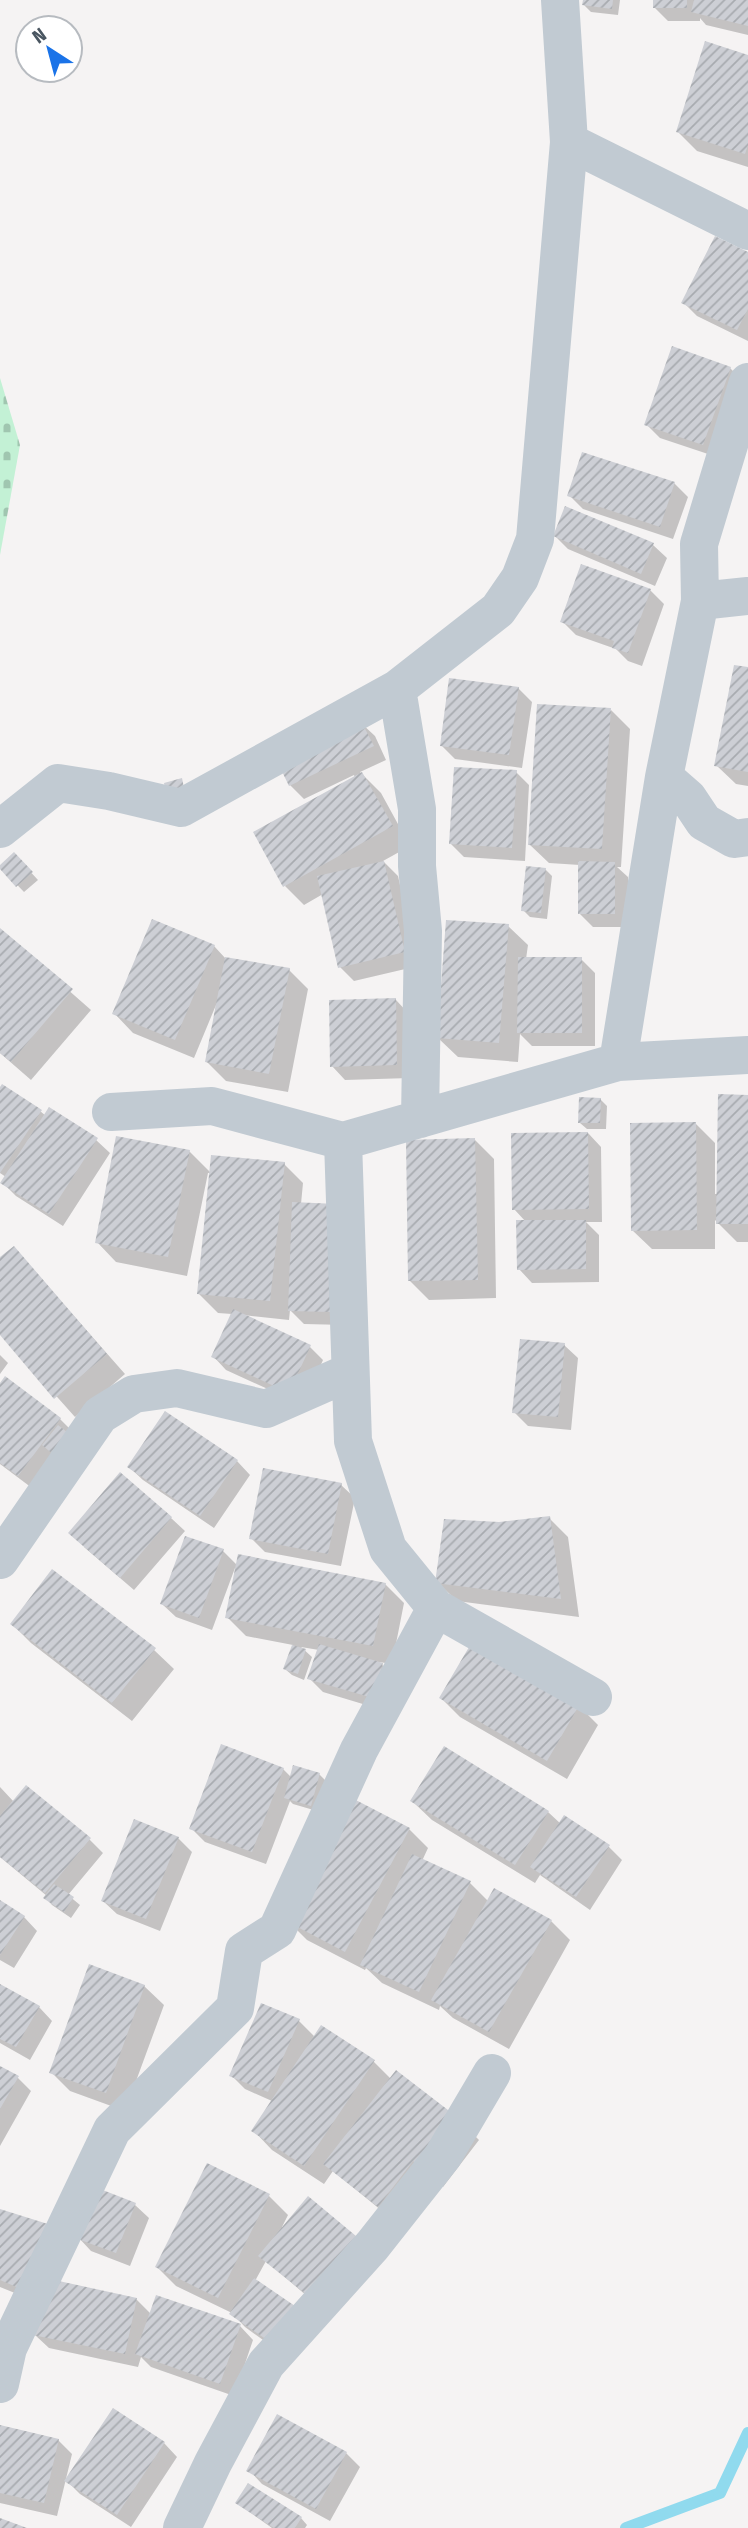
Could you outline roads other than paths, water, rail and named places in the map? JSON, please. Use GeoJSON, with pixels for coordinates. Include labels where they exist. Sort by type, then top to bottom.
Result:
{"type":"FeatureCollection","features":[{"type":"Feature","properties":{"kind":"street"},"geometry":{"type":"LineString","coordinates":[[0,829],[58,783],[109,791],[181,808],[397,689],[498,610],[520,578],[535,539],[569,142],[560,0]]}},
{"type":"Feature","properties":{"kind":"street"},"geometry":{"type":"LineString","coordinates":[[569,142],[748,231]]}},
{"type":"Feature","properties":{"kind":"street"},"geometry":{"type":"LineString","coordinates":[[618,1062],[664,777],[700,601],[699,544],[748,382]]}},
{"type":"Feature","properties":{"kind":"street"},"geometry":{"type":"LineString","coordinates":[[700,601],[748,596]]}},
{"type":"Feature","properties":{"kind":"street"},"geometry":{"type":"LineString","coordinates":[[397,689],[417,809],[417,866],[423,931],[420,1119]]}},
{"type":"Feature","properties":{"kind":"street"},"geometry":{"type":"LineString","coordinates":[[664,777],[688,798],[704,822],[743,843]]}},
{"type":"Feature","properties":{"kind":"street"},"geometry":{"type":"LineString","coordinates":[[111,1112],[212,1106],[343,1141],[618,1062],[748,1055]]}},
{"type":"Feature","properties":{"kind":"street"},"geometry":{"type":"LineString","coordinates":[[343,1141],[353,1441],[388,1549],[436,1608],[593,1698]]}},
{"type":"Feature","properties":{"kind":"street"},"geometry":{"type":"LineString","coordinates":[[6,1534],[100,1415],[134,1394],[177,1388],[266,1409],[350,1371]]}},
{"type":"Feature","properties":{"kind":"street"},"geometry":{"type":"LineString","coordinates":[[3,2359],[112,2130],[235,2008],[244,1951],[277,1930],[359,1750],[436,1608]]}},
{"type":"Feature","properties":{"kind":"street"},"geometry":{"type":"LineString","coordinates":[[182,2528],[266,2364],[372,2246],[443,2156],[492,2073]]}},
{"type":"Feature","properties":{"kind":"waterway"},"geometry":{"type":"LineString","coordinates":[[626,2528],[720,2493],[748,2433]]}}]}
